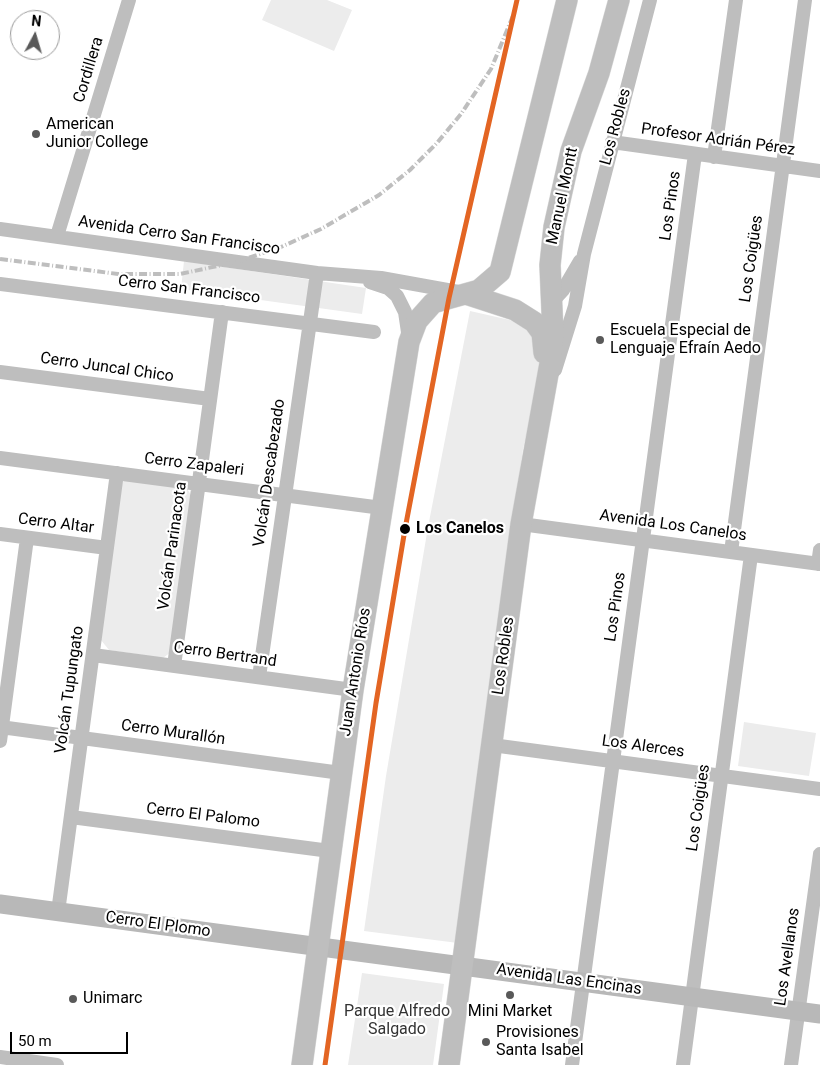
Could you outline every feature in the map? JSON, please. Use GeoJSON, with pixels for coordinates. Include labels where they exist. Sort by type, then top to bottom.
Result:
{"type":"FeatureCollection","features":[{"type":"Feature","properties":{"kind":"main road"},"geometry":{"type":"LineString","coordinates":[[457,296],[479,290],[489,284],[503,266],[567,0]]}},
{"type":"Feature","properties":{"kind":"main road","name":"Manuel Montt"},"geometry":{"type":"LineString","coordinates":[[543,398],[553,334],[551,248],[560,197],[571,151],[599,73],[619,0]]}},
{"type":"Feature","properties":{"kind":"main road"},"geometry":{"type":"LineString","coordinates":[[457,296],[515,310],[535,310],[551,303]]}},
{"type":"Feature","properties":{"kind":"main road","name":"Juan Antonio Ríos"},"geometry":{"type":"LineString","coordinates":[[302,1065],[353,690],[409,342],[423,311],[433,303],[457,296]]}},
{"type":"Feature","properties":{"kind":"main road"},"geometry":{"type":"LineString","coordinates":[[515,310],[534,322],[542,334],[544,353],[543,398]]}},
{"type":"Feature","properties":{"kind":"main road","name":"Los Robles"},"geometry":{"type":"LineString","coordinates":[[449,1065],[464,965],[521,524],[543,398]]}},
{"type":"Feature","properties":{"kind":"street","name":"Cordillera"},"geometry":{"type":"LineString","coordinates":[[57,236],[129,0]]}},
{"type":"Feature","properties":{"kind":"street","name":"Los Robles"},"geometry":{"type":"LineString","coordinates":[[543,398],[563,350],[575,306],[584,254],[650,0]]}},
{"type":"Feature","properties":{"kind":"street"},"geometry":{"type":"LineString","coordinates":[[714,157],[736,0]]}},
{"type":"Feature","properties":{"kind":"street","name":"Los Coigües"},"geometry":{"type":"LineString","coordinates":[[731,552],[805,0]]}},
{"type":"Feature","properties":{"kind":"street","name":"Profesor Adrián Pérez"},"geometry":{"type":"LineString","coordinates":[[612,142],[820,171]]}},
{"type":"Feature","properties":{"kind":"street","name":"Los Pinos"},"geometry":{"type":"LineString","coordinates":[[572,1065],[696,154]]}},
{"type":"Feature","properties":{"kind":"street","name":"Avenida Cerro San Francisco"},"geometry":{"type":"LineString","coordinates":[[0,229],[352,277]]}},
{"type":"Feature","properties":{"kind":"street","name":"Los Robles"},"geometry":{"type":"LineString","coordinates":[[551,303],[563,290],[584,254]]}},
{"type":"Feature","properties":{"kind":"street","name":"Volcán Descabezado"},"geometry":{"type":"LineString","coordinates":[[259,678],[317,273]]}},
{"type":"Feature","properties":{"kind":"street"},"geometry":{"type":"LineString","coordinates":[[352,277],[381,278],[451,289],[457,296]]}},
{"type":"Feature","properties":{"kind":"street"},"geometry":{"type":"LineString","coordinates":[[352,277],[388,288],[397,296],[405,312],[409,342]]}},
{"type":"Feature","properties":{"kind":"street","name":"Cerro San Francisco"},"geometry":{"type":"LineString","coordinates":[[0,284],[374,332]]}},
{"type":"Feature","properties":{"kind":"street","name":"Volcán Parinacota"},"geometry":{"type":"LineString","coordinates":[[174,666],[222,312]]}},
{"type":"Feature","properties":{"kind":"street","name":"Cerro Juncal Chico"},"geometry":{"type":"LineString","coordinates":[[0,372],[210,400]]}},
{"type":"Feature","properties":{"kind":"street","name":"Cerro Zapaleri"},"geometry":{"type":"LineString","coordinates":[[0,458],[382,508]]}},
{"type":"Feature","properties":{"kind":"street","name":"Volcán Tupungato"},"geometry":{"type":"LineString","coordinates":[[58,912],[117,473]]}},
{"type":"Feature","properties":{"kind":"street","name":"Avenida Los Canelos"},"geometry":{"type":"LineString","coordinates":[[521,524],[819,564]]}},
{"type":"Feature","properties":{"kind":"street","name":"Cerro Altar"},"geometry":{"type":"LineString","coordinates":[[0,534],[107,548]]}},
{"type":"Feature","properties":{"kind":"street"},"geometry":{"type":"LineString","coordinates":[[1,732],[27,538]]}},
{"type":"Feature","properties":{"kind":"street"},"geometry":{"type":"LineString","coordinates":[[819,564],[820,550]]}},
{"type":"Feature","properties":{"kind":"street","name":"Los Coigües"},"geometry":{"type":"LineString","coordinates":[[683,1065],[751,555]]}},
{"type":"Feature","properties":{"kind":"street","name":"Cerro Bertrand"},"geometry":{"type":"LineString","coordinates":[[93,655],[353,690]]}},
{"type":"Feature","properties":{"kind":"street","name":"Cerro Murallón"},"geometry":{"type":"LineString","coordinates":[[1,732],[81,738],[341,773]]}},
{"type":"Feature","properties":{"kind":"street","name":"Los Alerces"},"geometry":{"type":"LineString","coordinates":[[492,745],[820,789]]}},
{"type":"Feature","properties":{"kind":"street","name":"Cerro El Palomo"},"geometry":{"type":"LineString","coordinates":[[71,817],[330,850]]}},
{"type":"Feature","properties":{"kind":"street","name":"Los Avellanos"},"geometry":{"type":"LineString","coordinates":[[791,1065],[820,854]]}},
{"type":"Feature","properties":{"kind":"street","name":"Cerro El Plomo"},"geometry":{"type":"LineString","coordinates":[[0,904],[317,946]]}},
{"type":"Feature","properties":{"kind":"street","name":"Avenida Las Encinas"},"geometry":{"type":"LineString","coordinates":[[317,946],[820,1014]]}},
{"type":"Feature","properties":{"kind":"street"},"geometry":{"type":"LineString","coordinates":[[0,1057],[48,1064]]}},
{"type":"Feature","properties":{"kind":"green space"},"geometry":{"type":"Polygon","coordinates":[[[271,0],[327,0],[352,10],[334,51],[262,20],[271,0]]]}},
{"type":"Feature","properties":{"kind":"green space"},"geometry":{"type":"Polygon","coordinates":[[[184,261],[366,288],[362,314],[181,289],[184,261]]]}},
{"type":"Feature","properties":{"kind":"green space"},"geometry":{"type":"Polygon","coordinates":[[[470,311],[510,320],[538,333],[543,349],[537,390],[523,449],[458,943],[364,931],[386,776],[428,527],[470,311]]]}},
{"type":"Feature","properties":{"kind":"green space"},"geometry":{"type":"Polygon","coordinates":[[[126,479],[186,487],[191,495],[171,652],[163,658],[109,650],[101,640],[120,485],[126,479]]]}},
{"type":"Feature","properties":{"kind":"green space"},"geometry":{"type":"Polygon","coordinates":[[[744,722],[816,733],[809,776],[738,766],[744,722]]]}},
{"type":"Feature","properties":{"kind":"green space","name":"Parque Alfredo Salgado"},"geometry":{"type":"Polygon","coordinates":[[[362,973],[444,984],[433,1065],[348,1065],[362,973]]]}},
{"type":"Feature","properties":{"kind":"railway"},"geometry":{"type":"LineString","coordinates":[[0,259],[118,274],[180,274],[236,262],[281,247],[321,229],[379,195],[410,170],[437,143],[461,114],[491,69],[515,11]]}},
{"type":"Feature","properties":{"kind":"transit line"},"geometry":{"type":"LineString","coordinates":[[325,1065],[376,703],[405,529],[449,298],[517,0]]}},
{"type":"Feature","properties":{"kind":"place","name":"American Junior College"},"geometry":{"type":"Point","coordinates":[36,134]}},
{"type":"Feature","properties":{"kind":"place","name":"Escuela Especial de Lenguaje Efraín Aedo"},"geometry":{"type":"Point","coordinates":[600,340]}},
{"type":"Feature","properties":{"kind":"place","name":"Los Canelos"},"geometry":{"type":"Point","coordinates":[405,529]}},
{"type":"Feature","properties":{"kind":"place","name":"Mini Market"},"geometry":{"type":"Point","coordinates":[510,995]}},
{"type":"Feature","properties":{"kind":"place","name":"Unimarc"},"geometry":{"type":"Point","coordinates":[73,999]}},
{"type":"Feature","properties":{"kind":"place","name":"Provisiones Santa Isabel"},"geometry":{"type":"Point","coordinates":[486,1042]}}]}
